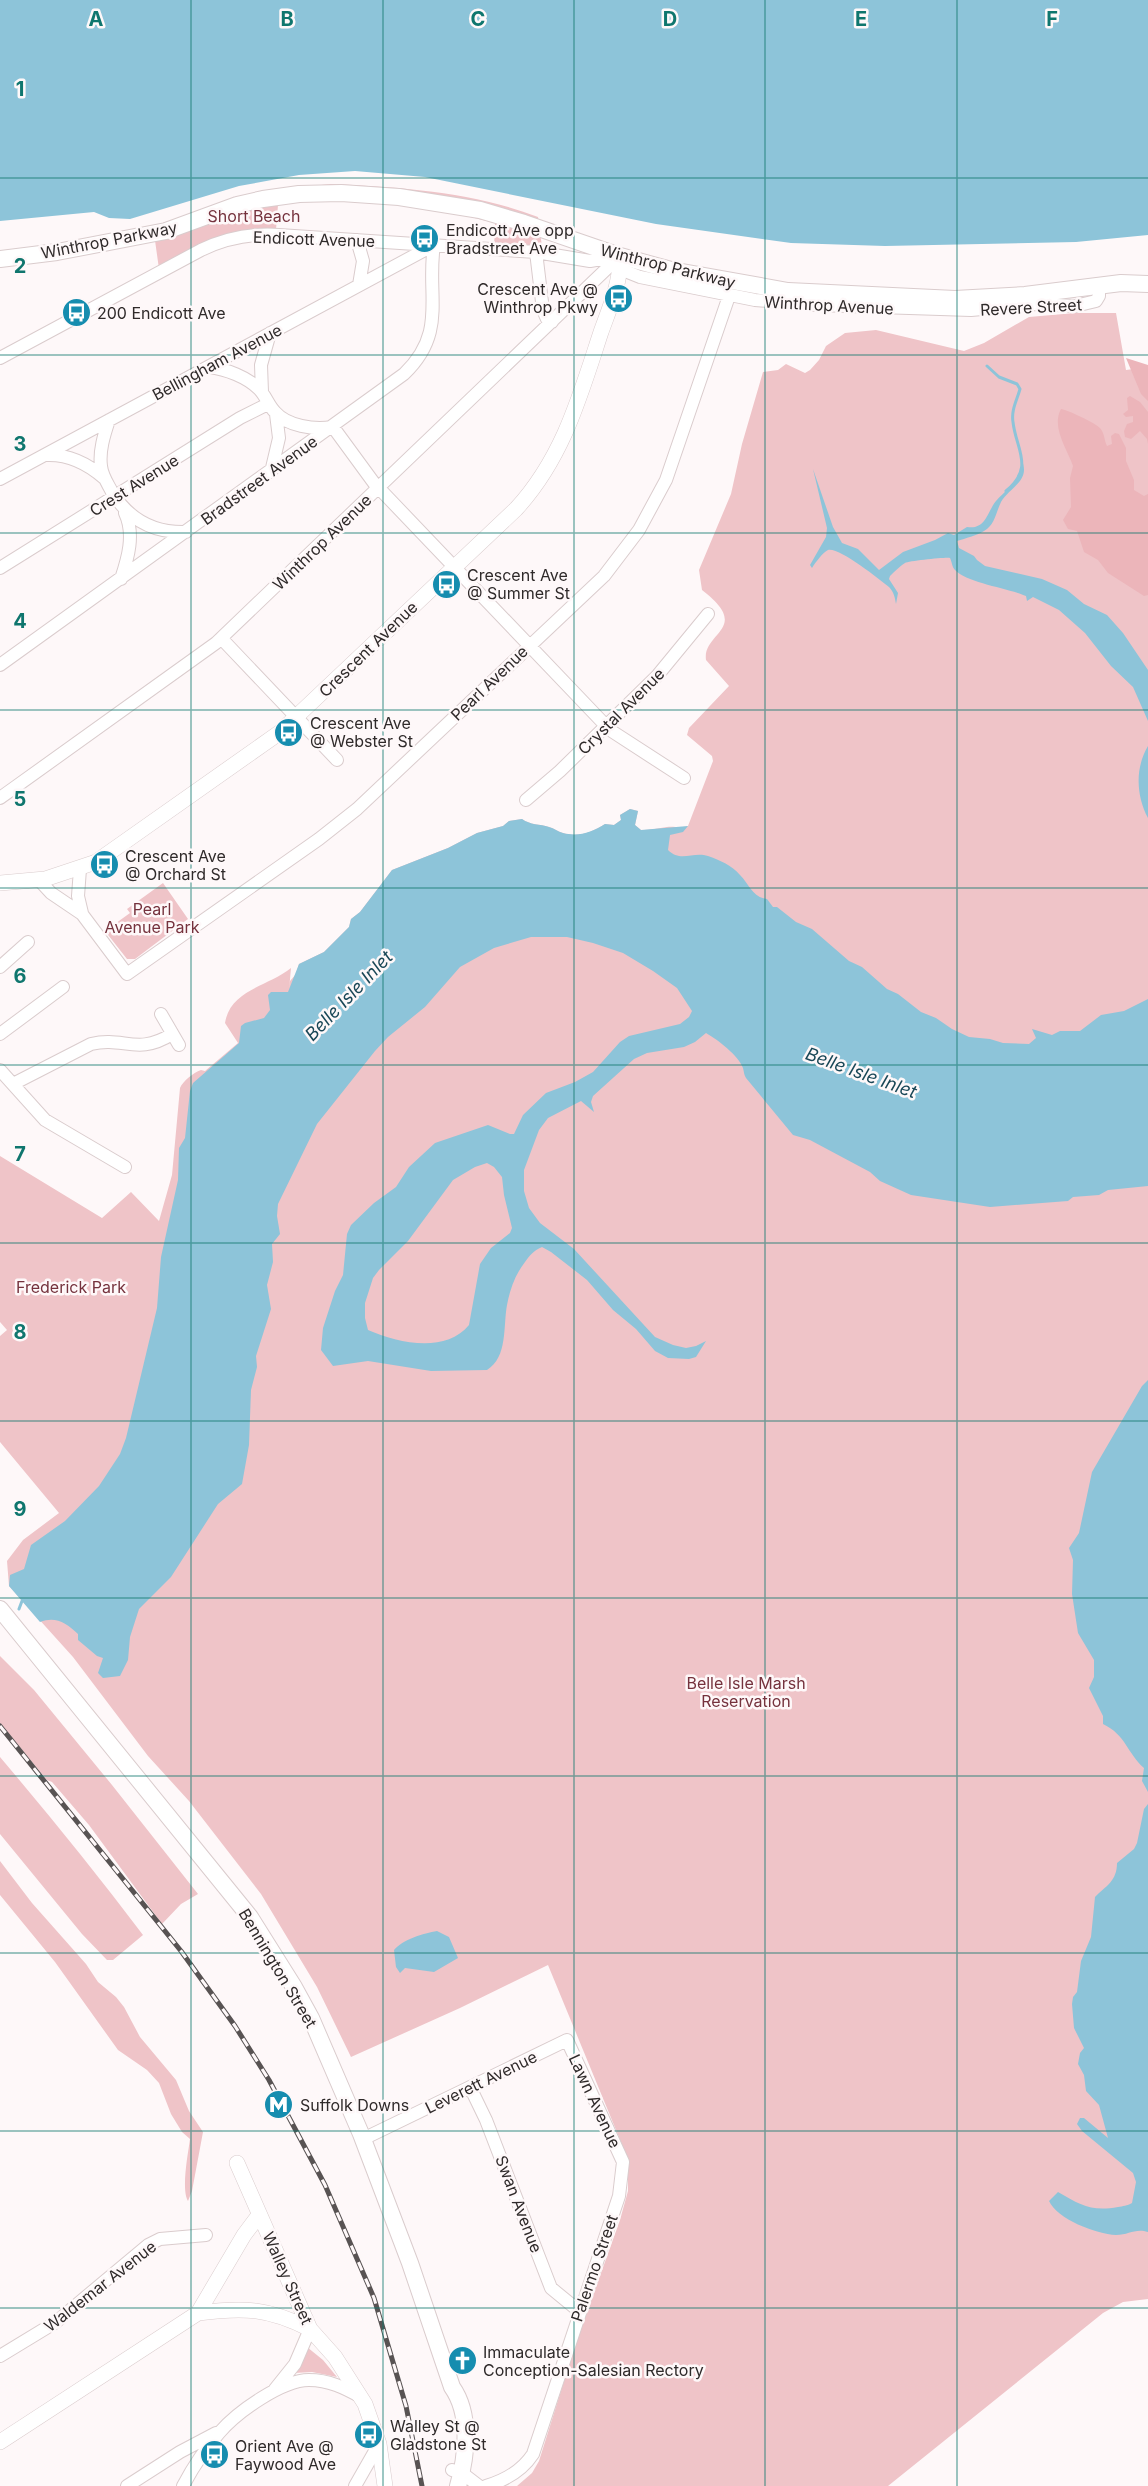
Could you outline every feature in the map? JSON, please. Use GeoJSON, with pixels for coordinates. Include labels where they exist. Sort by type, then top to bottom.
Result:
{"type":"FeatureCollection","features":[{"type":"Feature","properties":{"kind":"main road","name":"Winthrop Parkway"},"geometry":{"type":"LineString","coordinates":[[0,259],[57,252],[158,232],[257,200],[325,193],[399,197],[466,207],[524,223],[620,263],[722,281],[829,295],[968,298],[1025,295],[1099,286]]}},
{"type":"Feature","properties":{"kind":"main road","name":"Revere Street"},"geometry":{"type":"LineString","coordinates":[[1099,286],[1125,283],[1148,284]]}},
{"type":"Feature","properties":{"kind":"main road","name":"Bennington Street"},"geometry":{"type":"LineString","coordinates":[[0,1609],[250,1917],[311,2018],[363,2139],[410,2263],[452,2387],[450,2401],[460,2436],[455,2479]]}},
{"type":"Feature","properties":{"kind":"street","name":"Endicott Avenue"},"geometry":{"type":"LineString","coordinates":[[0,358],[220,242],[246,236],[266,234],[536,252],[590,261],[620,263]]}},
{"type":"Feature","properties":{"kind":"street"},"geometry":{"type":"LineString","coordinates":[[357,240],[363,261],[359,285]]}},
{"type":"Feature","properties":{"kind":"street","name":"Bellingham Avenue"},"geometry":{"type":"LineString","coordinates":[[0,479],[434,245]]}},
{"type":"Feature","properties":{"kind":"street","name":"Bradstreet Avenue"},"geometry":{"type":"LineString","coordinates":[[0,665],[400,378],[422,351],[429,334],[434,311],[431,270],[434,245]]}},
{"type":"Feature","properties":{"kind":"street"},"geometry":{"type":"LineString","coordinates":[[536,252],[543,310],[547,319],[552,322]]}},
{"type":"Feature","properties":{"kind":"street","name":"Winthrop Avenue"},"geometry":{"type":"LineString","coordinates":[[0,798],[221,639],[552,322],[620,263],[636,276],[729,296],[784,303],[971,310]]}},
{"type":"Feature","properties":{"kind":"street","name":"Crescent Avenue"},"geometry":{"type":"LineString","coordinates":[[0,883],[39,880],[80,869],[96,862],[279,733],[526,498],[558,452],[572,419],[617,285],[620,263]]}},
{"type":"Feature","properties":{"kind":"street","name":"Revere Street"},"geometry":{"type":"LineString","coordinates":[[971,310],[1037,304],[1085,305],[1097,299],[1099,286]]}},
{"type":"Feature","properties":{"kind":"street","name":"Pearl Avenue"},"geometry":{"type":"LineString","coordinates":[[82,914],[127,974],[340,823],[378,790],[604,576],[628,546],[650,511],[675,457],[729,296]]}},
{"type":"Feature","properties":{"kind":"street"},"geometry":{"type":"LineString","coordinates":[[270,333],[261,365],[262,392],[276,414],[311,428],[333,427],[378,488],[607,726],[618,736],[684,778]]}},
{"type":"Feature","properties":{"kind":"street"},"geometry":{"type":"LineString","coordinates":[[209,367],[244,379],[262,392]]}},
{"type":"Feature","properties":{"kind":"street","name":"Crest Avenue"},"geometry":{"type":"LineString","coordinates":[[0,568],[240,418],[268,404]]}},
{"type":"Feature","properties":{"kind":"street"},"geometry":{"type":"LineString","coordinates":[[271,472],[279,442],[276,414]]}},
{"type":"Feature","properties":{"kind":"street"},"geometry":{"type":"LineString","coordinates":[[109,420],[101,455],[104,478],[125,512],[130,526],[130,541],[121,579]]}},
{"type":"Feature","properties":{"kind":"street"},"geometry":{"type":"LineString","coordinates":[[44,456],[60,455],[80,461],[104,478]]}},
{"type":"Feature","properties":{"kind":"street"},"geometry":{"type":"LineString","coordinates":[[125,512],[151,527],[169,532],[186,532]]}},
{"type":"Feature","properties":{"kind":"street","name":"Crystal Avenue"},"geometry":{"type":"LineString","coordinates":[[526,800],[560,771],[657,676],[708,614]]}},
{"type":"Feature","properties":{"kind":"street"},"geometry":{"type":"LineString","coordinates":[[221,639],[337,760]]}},
{"type":"Feature","properties":{"kind":"street"},"geometry":{"type":"LineString","coordinates":[[80,869],[78,896],[82,914]]}},
{"type":"Feature","properties":{"kind":"street"},"geometry":{"type":"LineString","coordinates":[[39,880],[51,893],[82,914]]}},
{"type":"Feature","properties":{"kind":"street"},"geometry":{"type":"LineString","coordinates":[[0,967],[28,942]]}},
{"type":"Feature","properties":{"kind":"street"},"geometry":{"type":"LineString","coordinates":[[0,1034],[63,987]]}},
{"type":"Feature","properties":{"kind":"street"},"geometry":{"type":"LineString","coordinates":[[13,1084],[91,1044],[104,1042],[147,1046],[176,1039],[161,1014]]}},
{"type":"Feature","properties":{"kind":"street"},"geometry":{"type":"LineString","coordinates":[[0,1070],[49,1122],[125,1167]]}},
{"type":"Feature","properties":{"kind":"street","name":"Leverett Avenue"},"geometry":{"type":"LineString","coordinates":[[363,2139],[567,2040]]}},
{"type":"Feature","properties":{"kind":"street","name":"Lawn Avenue"},"geometry":{"type":"LineString","coordinates":[[567,2040],[623,2162]]}},
{"type":"Feature","properties":{"kind":"street","name":"Swan Avenue"},"geometry":{"type":"LineString","coordinates":[[470,2087],[486,2120],[551,2289],[579,2312]]}},
{"type":"Feature","properties":{"kind":"street","name":"Palermo Street"},"geometry":{"type":"LineString","coordinates":[[486,2486],[525,2467],[533,2454],[619,2196],[623,2162]]}},
{"type":"Feature","properties":{"kind":"street","name":"Walley Street"},"geometry":{"type":"LineString","coordinates":[[237,2163],[310,2330],[335,2356],[362,2397],[379,2444],[385,2486]]}},
{"type":"Feature","properties":{"kind":"street"},"geometry":{"type":"LineString","coordinates":[[198,2313],[244,2235],[259,2215]]}},
{"type":"Feature","properties":{"kind":"street","name":"Waldemar Avenue"},"geometry":{"type":"LineString","coordinates":[[0,2356],[56,2322],[148,2245],[160,2239],[206,2235]]}},
{"type":"Feature","properties":{"kind":"street"},"geometry":{"type":"LineString","coordinates":[[0,2442],[198,2313],[230,2308],[252,2309],[283,2317],[310,2330],[294,2364],[275,2390],[221,2430],[180,2452],[128,2486]]}},
{"type":"Feature","properties":{"kind":"street"},"geometry":{"type":"LineString","coordinates":[[275,2390],[306,2380],[325,2381],[362,2397]]}},
{"type":"Feature","properties":{"kind":"street"},"geometry":{"type":"LineString","coordinates":[[183,2486],[205,2450],[221,2430]]}},
{"type":"Feature","properties":{"kind":"street"},"geometry":{"type":"LineString","coordinates":[[355,2486],[379,2444]]}},
{"type":"Feature","properties":{"kind":"street"},"geometry":{"type":"LineString","coordinates":[[455,2479],[478,2486]]}},
{"type":"Feature","properties":{"kind":"green space","name":"Short Beach"},"geometry":{"type":"Polygon","coordinates":[[[331,184],[462,196],[538,217],[543,254],[494,248],[495,223],[443,211],[387,202],[304,201],[278,205],[275,242],[245,239],[159,269],[153,226],[262,191],[331,184]]]}},
{"type":"Feature","properties":{"kind":"green space","name":"Belle Isle Marsh Reservation"},"geometry":{"type":"Polygon","coordinates":[[[1075,313],[1116,313],[1126,370],[1148,367],[1148,2299],[1123,2302],[1103,2313],[888,2486],[517,2486],[532,2473],[539,2461],[577,2340],[620,2220],[628,2191],[628,2159],[548,1965],[351,2057],[317,1987],[261,1894],[189,1801],[148,1756],[73,1657],[9,1586],[7,1561],[23,1540],[59,1513],[0,1442],[0,1336],[7,1330],[0,1322],[0,1156],[102,1218],[131,1192],[159,1221],[172,1175],[180,1088],[195,1073],[205,1071],[238,1043],[225,1023],[228,1012],[242,996],[291,968],[289,990],[290,981],[296,974],[299,964],[324,952],[349,927],[351,919],[360,912],[392,870],[448,848],[477,833],[503,826],[509,821],[522,819],[563,833],[580,834],[590,832],[605,824],[614,825],[621,820],[620,815],[630,809],[638,811],[635,825],[641,830],[688,826],[713,761],[712,756],[687,735],[689,728],[729,686],[706,660],[711,643],[725,622],[724,613],[717,603],[702,590],[699,570],[731,494],[742,444],[763,372],[778,370],[786,364],[805,373],[819,360],[826,346],[845,333],[876,330],[964,351],[984,343],[1029,317],[1075,313]]]}},
{"type":"Feature","properties":{"kind":"green space","name":"Pearl Avenue Park"},"geometry":{"type":"Polygon","coordinates":[[[163,883],[188,919],[135,959],[127,959],[105,931],[130,913],[127,909],[163,883]]]}},
{"type":"Feature","properties":{"kind":"green space"},"geometry":{"type":"Polygon","coordinates":[[[0,1656],[34,1690],[198,1894],[181,1904],[162,1924],[89,1825],[52,1782],[47,1780],[0,1723],[0,1656]]]}},
{"type":"Feature","properties":{"kind":"green space"},"geometry":{"type":"Polygon","coordinates":[[[0,1757],[143,1935],[113,1960],[107,1960],[82,1934],[0,1834],[0,1757]]]}},
{"type":"Feature","properties":{"kind":"green space"},"geometry":{"type":"Polygon","coordinates":[[[0,1861],[32,1903],[86,1964],[98,1982],[116,1997],[140,2037],[176,2080],[189,2111],[203,2132],[188,2201],[185,2180],[190,2139],[182,2132],[171,2114],[159,2083],[147,2070],[118,2050],[55,1962],[0,1895],[0,1861]]]}},
{"type":"Feature","properties":{"kind":"green space"},"geometry":{"type":"Polygon","coordinates":[[[307,2347],[323,2360],[337,2377],[312,2372],[294,2373],[307,2347]]]}},
{"type":"Feature","properties":{"kind":"shaded area"},"geometry":{"type":"Polygon","coordinates":[[[1126,358],[1148,365],[1148,401],[1141,394],[1126,358]]]}},
{"type":"Feature","properties":{"kind":"shaded area"},"geometry":{"type":"Polygon","coordinates":[[[1130,396],[1140,402],[1148,412],[1148,444],[1140,431],[1131,439],[1125,437],[1124,431],[1127,424],[1133,422],[1133,416],[1126,417],[1123,414],[1128,410],[1127,398],[1130,396]]]}},
{"type":"Feature","properties":{"kind":"shaded area"},"geometry":{"type":"Polygon","coordinates":[[[1061,409],[1098,426],[1103,432],[1107,446],[1112,444],[1111,436],[1115,433],[1119,434],[1126,448],[1126,461],[1134,480],[1134,490],[1144,496],[1148,494],[1148,595],[1144,596],[1108,573],[1098,560],[1084,552],[1077,531],[1068,529],[1063,520],[1071,507],[1070,478],[1073,466],[1059,430],[1058,416],[1061,409]]]}},
{"type":"Feature","properties":{"kind":"water"},"geometry":{"type":"Polygon","coordinates":[[[0,0],[1148,0],[1148,235],[1076,242],[885,246],[791,243],[656,224],[425,177],[355,171],[299,175],[239,186],[130,219],[109,218],[94,212],[0,221],[0,0]]]}},
{"type":"Feature","properties":{"kind":"water"},"geometry":{"type":"Polygon","coordinates":[[[1021,459],[1024,466],[1022,478],[1001,502],[991,525],[981,533],[957,541],[959,548],[974,556],[985,566],[1042,579],[1067,590],[1084,604],[1107,615],[1123,633],[1148,670],[1148,721],[1133,687],[1111,666],[1085,633],[1059,610],[1033,597],[1027,601],[1026,596],[961,575],[953,567],[950,558],[908,562],[899,567],[889,579],[898,593],[896,604],[889,587],[841,553],[828,550],[812,568],[810,565],[826,537],[827,528],[813,469],[833,527],[842,543],[858,549],[879,570],[903,552],[948,533],[954,535],[967,527],[978,526],[982,523],[996,501],[1017,478],[1020,473],[1021,459]]]}},
{"type":"Feature","properties":{"kind":"water"},"geometry":{"type":"Polygon","coordinates":[[[1148,746],[1148,818],[1139,791],[1139,772],[1148,746]]]}},
{"type":"Feature","properties":{"kind":"water","name":"Belle Isle Inlet"},"geometry":{"type":"Polygon","coordinates":[[[630,809],[638,811],[635,825],[641,830],[688,826],[683,832],[670,835],[668,850],[673,854],[708,856],[729,866],[737,871],[758,896],[767,899],[773,907],[777,907],[796,922],[812,929],[849,961],[862,967],[887,989],[898,994],[921,1012],[969,1037],[1003,1043],[1029,1044],[1036,1038],[1032,1029],[1052,1035],[1060,1031],[1080,1031],[1101,1015],[1124,1011],[1148,999],[1148,1186],[1108,1190],[1099,1195],[1073,1197],[1068,1201],[990,1207],[911,1195],[880,1181],[870,1172],[810,1140],[793,1135],[746,1078],[737,1058],[706,1033],[684,1047],[647,1053],[634,1059],[593,1096],[591,1102],[594,1112],[581,1101],[548,1118],[539,1130],[524,1170],[524,1191],[529,1208],[540,1223],[574,1249],[655,1337],[686,1348],[706,1341],[696,1357],[668,1358],[655,1351],[636,1329],[613,1310],[587,1280],[542,1247],[530,1255],[521,1267],[511,1288],[502,1349],[494,1364],[487,1370],[431,1371],[368,1361],[333,1366],[321,1350],[323,1328],[335,1291],[343,1275],[347,1234],[351,1225],[374,1203],[396,1187],[409,1167],[435,1143],[488,1125],[514,1134],[523,1115],[546,1093],[593,1072],[620,1042],[629,1036],[680,1024],[689,1017],[692,1011],[677,988],[653,971],[623,953],[593,943],[567,937],[531,937],[494,948],[460,967],[425,1007],[388,1037],[317,1124],[278,1204],[280,1234],[272,1244],[273,1262],[267,1285],[271,1309],[256,1356],[257,1367],[251,1390],[249,1445],[242,1484],[218,1504],[171,1577],[139,1609],[130,1637],[128,1660],[120,1676],[103,1678],[98,1673],[103,1658],[97,1656],[78,1640],[78,1634],[65,1624],[56,1620],[40,1622],[9,1586],[10,1575],[24,1569],[31,1545],[65,1521],[99,1486],[120,1454],[126,1438],[157,1308],[161,1257],[178,1180],[179,1148],[185,1138],[190,1091],[193,1083],[239,1043],[241,1026],[264,1018],[270,1010],[268,995],[271,992],[288,992],[299,964],[324,952],[349,927],[351,919],[360,912],[392,870],[448,848],[477,833],[503,826],[509,821],[522,819],[561,832],[580,834],[605,824],[614,825],[621,820],[620,815],[630,809]],[[487,1163],[453,1180],[408,1241],[379,1270],[373,1278],[365,1303],[368,1330],[407,1342],[434,1343],[459,1334],[469,1325],[480,1264],[491,1248],[510,1233],[512,1228],[502,1177],[494,1167],[487,1163]]]}},
{"type":"Feature","properties":{"kind":"water"},"geometry":{"type":"Polygon","coordinates":[[[1148,1380],[1148,1792],[1142,1781],[1144,1768],[1117,1733],[1103,1724],[1103,1716],[1089,1688],[1094,1677],[1094,1660],[1078,1633],[1072,1594],[1073,1560],[1069,1548],[1079,1533],[1092,1472],[1142,1386],[1148,1380]]]}},
{"type":"Feature","properties":{"kind":"water"},"geometry":{"type":"Polygon","coordinates":[[[1148,1804],[1148,2232],[1139,2231],[1116,2235],[1098,2232],[1068,2219],[1053,2208],[1049,2201],[1058,2192],[1093,2208],[1125,2206],[1132,2203],[1136,2182],[1133,2173],[1082,2131],[1077,2124],[1080,2118],[1084,2118],[1108,2138],[1099,2105],[1086,2091],[1084,2075],[1078,2064],[1080,2053],[1084,2048],[1074,2028],[1072,2004],[1077,1992],[1081,1961],[1091,1937],[1095,1897],[1113,1879],[1117,1863],[1134,1849],[1144,1809],[1148,1804]]]}},
{"type":"Feature","properties":{"kind":"water"},"geometry":{"type":"Polygon","coordinates":[[[437,1931],[449,1937],[458,1958],[434,1972],[405,1968],[400,1973],[396,1967],[394,1950],[402,1943],[437,1931]]]}},
{"type":"Feature","properties":{"kind":"waterway"},"geometry":{"type":"LineString","coordinates":[[987,366],[999,377],[1017,384],[1020,389],[1013,418],[1022,466],[1015,482],[1006,491]]}},
{"type":"Feature","properties":{"kind":"waterway"},"geometry":{"type":"LineString","coordinates":[[19,1609],[22,1601]]}},
{"type":"Feature","properties":{"kind":"railway"},"geometry":{"type":"LineString","coordinates":[[0,1726],[181,1951],[235,2026],[269,2080],[325,2185],[374,2298],[406,2406],[422,2486]]}},
{"type":"Feature","properties":{"kind":"place","name":"Endicott Ave opp Bradstreet Ave"},"geometry":{"type":"Point","coordinates":[425,239]}},
{"type":"Feature","properties":{"kind":"place","name":"Crescent Ave @ Winthrop Pkwy"},"geometry":{"type":"Point","coordinates":[619,298]}},
{"type":"Feature","properties":{"kind":"place","name":"200 Endicott Ave"},"geometry":{"type":"Point","coordinates":[76,313]}},
{"type":"Feature","properties":{"kind":"place","name":"Crescent Ave @ Summer St"},"geometry":{"type":"Point","coordinates":[446,584]}},
{"type":"Feature","properties":{"kind":"place","name":"Crescent Ave @ Webster St"},"geometry":{"type":"Point","coordinates":[289,732]}},
{"type":"Feature","properties":{"kind":"place","name":"Crescent Ave @ Orchard St"},"geometry":{"type":"Point","coordinates":[104,865]}},
{"type":"Feature","properties":{"kind":"place","name":"Suffolk Downs"},"geometry":{"type":"Point","coordinates":[279,2105]}},
{"type":"Feature","properties":{"kind":"place","name":"Immaculate Conception-Salesian Rectory"},"geometry":{"type":"Point","coordinates":[462,2361]}},
{"type":"Feature","properties":{"kind":"place","name":"Walley St @ Gladstone St"},"geometry":{"type":"Point","coordinates":[369,2435]}},
{"type":"Feature","properties":{"kind":"place","name":"Orient Ave @ Faywood Ave"},"geometry":{"type":"Point","coordinates":[214,2455]}},
{"type":"Feature","properties":{"kind":"park label","name":"Frederick Park"},"geometry":{"type":"Point","coordinates":[71,1287]}}]}
